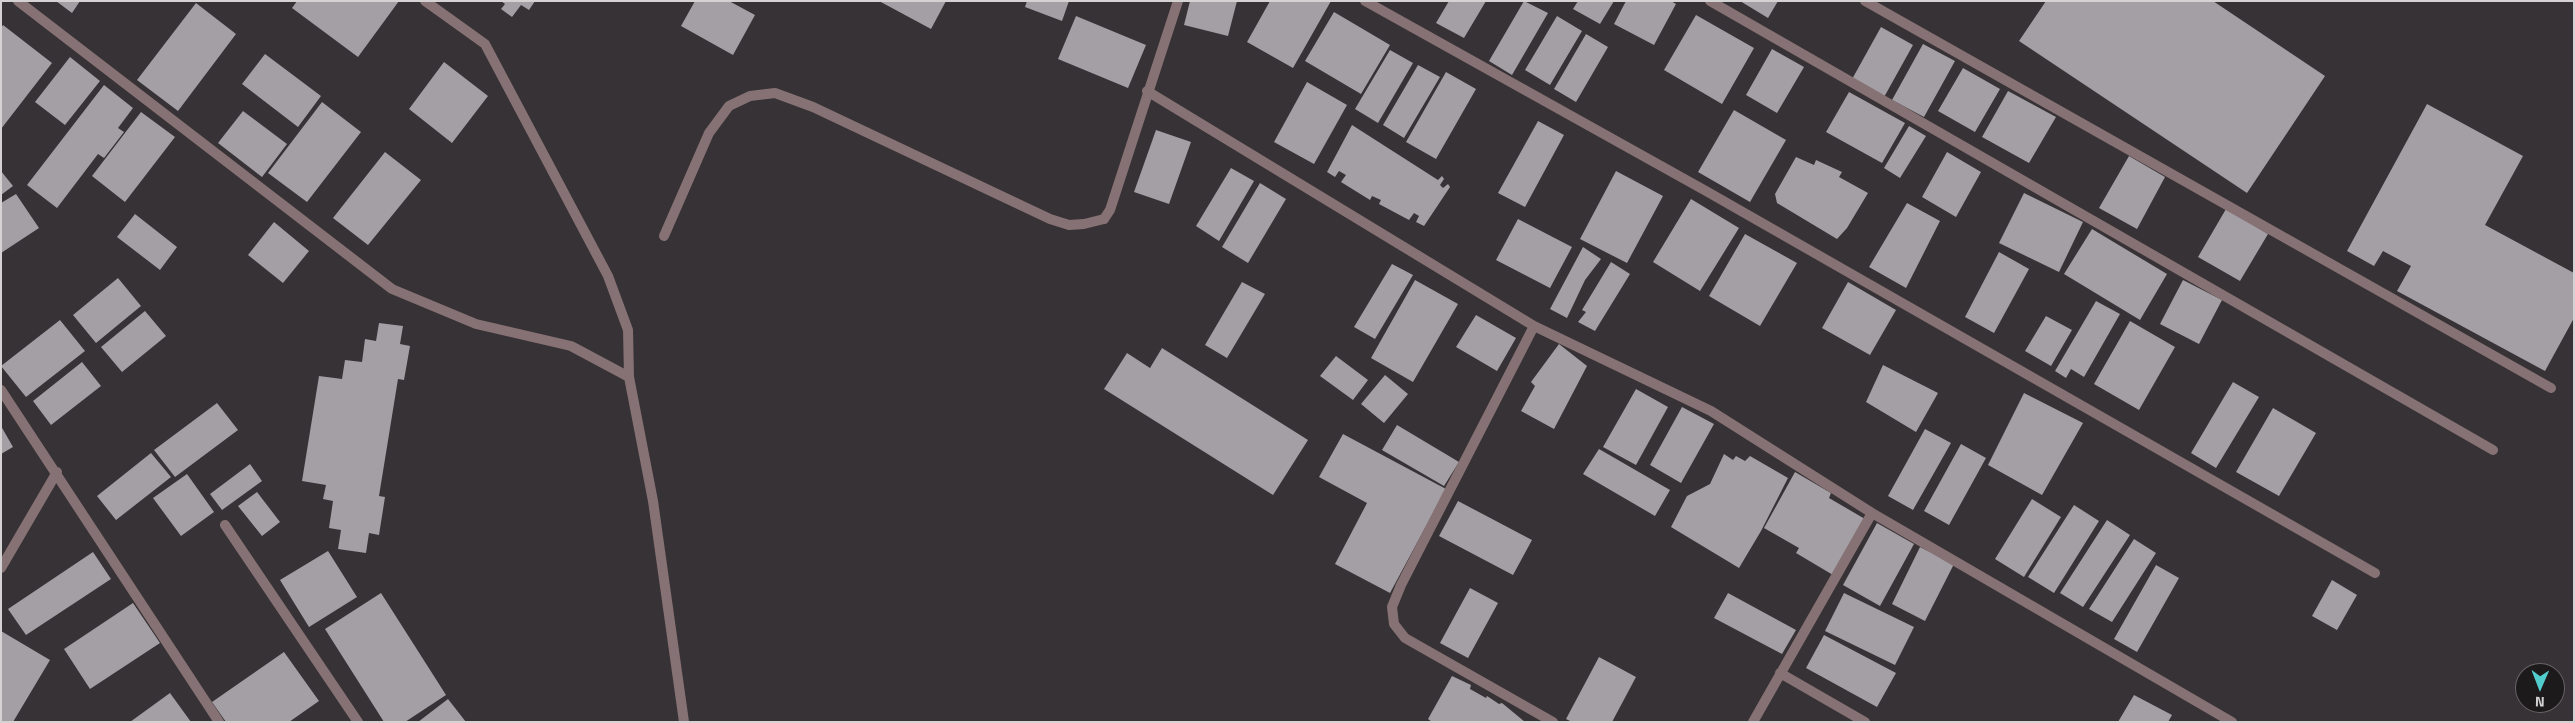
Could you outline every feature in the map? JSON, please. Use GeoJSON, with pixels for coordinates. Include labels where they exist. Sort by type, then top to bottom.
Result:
{"type":"FeatureCollection","features":[{"type":"Feature","properties":{"kind":"street"},"geometry":{"type":"LineString","coordinates":[[18,1],[392,289],[476,324],[571,346],[629,377]]}},
{"type":"Feature","properties":{"kind":"street"},"geometry":{"type":"LineString","coordinates":[[425,1],[484,44],[608,276],[628,330],[629,377],[653,502],[684,722]]}},
{"type":"Feature","properties":{"kind":"street"},"geometry":{"type":"LineString","coordinates":[[664,236],[709,133],[729,106],[750,96],[775,93],[813,107],[1050,219],[1069,225],[1084,224],[1104,219],[1110,210],[1147,91],[1178,1]]}},
{"type":"Feature","properties":{"kind":"street"},"geometry":{"type":"LineString","coordinates":[[1365,1],[1706,190],[2375,573]]}},
{"type":"Feature","properties":{"kind":"street"},"geometry":{"type":"LineString","coordinates":[[1710,1],[2493,450]]}},
{"type":"Feature","properties":{"kind":"street"},"geometry":{"type":"LineString","coordinates":[[1864,1],[2551,388]]}},
{"type":"Feature","properties":{"kind":"street"},"geometry":{"type":"LineString","coordinates":[[1147,91],[1534,326],[1711,411],[1872,512],[2232,722]]}},
{"type":"Feature","properties":{"kind":"street"},"geometry":{"type":"LineString","coordinates":[[1534,326],[1401,585],[1392,607],[1394,624],[1405,638],[1553,722]]}},
{"type":"Feature","properties":{"kind":"street"},"geometry":{"type":"LineString","coordinates":[[1,390],[57,472],[219,722]]}},
{"type":"Feature","properties":{"kind":"street"},"geometry":{"type":"LineString","coordinates":[[1,568],[57,472]]}},
{"type":"Feature","properties":{"kind":"street"},"geometry":{"type":"LineString","coordinates":[[1753,722],[1872,512]]}},
{"type":"Feature","properties":{"kind":"street"},"geometry":{"type":"LineString","coordinates":[[225,525],[358,722]]}},
{"type":"Feature","properties":{"kind":"street"},"geometry":{"type":"LineString","coordinates":[[1780,674],[1865,722]]}},
{"type":"Feature","properties":{"kind":"building"},"geometry":{"type":"Polygon","coordinates":[[[56,1],[80,1],[72,13],[56,1]]]}},
{"type":"Feature","properties":{"kind":"building"},"geometry":{"type":"Polygon","coordinates":[[[297,1],[399,1],[358,57],[292,8],[297,1]]]}},
{"type":"Feature","properties":{"kind":"building"},"geometry":{"type":"Polygon","coordinates":[[[501,1],[535,1],[529,10],[521,5],[512,17],[501,9],[505,4],[501,1]]]}},
{"type":"Feature","properties":{"kind":"building"},"geometry":{"type":"Polygon","coordinates":[[[695,1],[729,1],[755,15],[733,55],[681,26],[695,1]]]}},
{"type":"Feature","properties":{"kind":"building"},"geometry":{"type":"Polygon","coordinates":[[[879,1],[946,1],[931,29],[879,1]]]}},
{"type":"Feature","properties":{"kind":"building"},"geometry":{"type":"Polygon","coordinates":[[[1027,1],[1069,1],[1062,21],[1025,7],[1027,1]]]}},
{"type":"Feature","properties":{"kind":"building"},"geometry":{"type":"Polygon","coordinates":[[[1190,1],[1237,1],[1228,36],[1184,25],[1190,1]]]}},
{"type":"Feature","properties":{"kind":"building"},"geometry":{"type":"Polygon","coordinates":[[[1270,1],[1331,1],[1293,68],[1247,42],[1270,1]]]}},
{"type":"Feature","properties":{"kind":"building"},"geometry":{"type":"Polygon","coordinates":[[[1449,1],[1486,1],[1464,38],[1436,23],[1449,1]]]}},
{"type":"Feature","properties":{"kind":"building"},"geometry":{"type":"Polygon","coordinates":[[[1524,1],[1548,13],[1512,75],[1489,61],[1524,1]]]}},
{"type":"Feature","properties":{"kind":"building"},"geometry":{"type":"Polygon","coordinates":[[[1578,1],[1614,1],[1600,24],[1573,9],[1578,1]]]}},
{"type":"Feature","properties":{"kind":"building"},"geometry":{"type":"Polygon","coordinates":[[[1626,1],[1671,1],[1676,4],[1654,45],[1614,24],[1626,1]]]}},
{"type":"Feature","properties":{"kind":"building"},"geometry":{"type":"Polygon","coordinates":[[[1740,1],[1778,1],[1768,18],[1740,1]]]}},
{"type":"Feature","properties":{"kind":"building"},"geometry":{"type":"Polygon","coordinates":[[[2046,1],[2213,1],[2325,76],[2247,193],[2019,41],[2046,1]]]}},
{"type":"Feature","properties":{"kind":"building"},"geometry":{"type":"Polygon","coordinates":[[[196,3],[236,34],[178,111],[137,80],[196,3]]]}},
{"type":"Feature","properties":{"kind":"building"},"geometry":{"type":"Polygon","coordinates":[[[1334,12],[1390,45],[1361,94],[1305,61],[1334,12]]]}},
{"type":"Feature","properties":{"kind":"building"},"geometry":{"type":"Polygon","coordinates":[[[1696,15],[1754,48],[1722,104],[1664,70],[1696,15]]]}},
{"type":"Feature","properties":{"kind":"building"},"geometry":{"type":"Polygon","coordinates":[[[1076,16],[1146,45],[1128,88],[1058,59],[1076,16]]]}},
{"type":"Feature","properties":{"kind":"building"},"geometry":{"type":"Polygon","coordinates":[[[1557,16],[1582,31],[1550,85],[1525,70],[1557,16]]]}},
{"type":"Feature","properties":{"kind":"building"},"geometry":{"type":"Polygon","coordinates":[[[3,25],[52,63],[1,129],[1,28],[3,25]]]}},
{"type":"Feature","properties":{"kind":"building"},"geometry":{"type":"Polygon","coordinates":[[[1881,27],[1913,45],[1883,99],[1851,81],[1881,27]]]}},
{"type":"Feature","properties":{"kind":"building"},"geometry":{"type":"Polygon","coordinates":[[[1586,34],[1608,47],[1576,102],[1554,89],[1586,34]]]}},
{"type":"Feature","properties":{"kind":"building"},"geometry":{"type":"Polygon","coordinates":[[[1923,44],[1955,61],[1924,117],[1892,100],[1923,44]]]}},
{"type":"Feature","properties":{"kind":"building"},"geometry":{"type":"Polygon","coordinates":[[[1772,49],[1804,67],[1777,113],[1746,95],[1772,49]]]}},
{"type":"Feature","properties":{"kind":"building"},"geometry":{"type":"Polygon","coordinates":[[[1390,50],[1413,63],[1378,123],[1355,109],[1390,50]]]}},
{"type":"Feature","properties":{"kind":"building"},"geometry":{"type":"Polygon","coordinates":[[[265,54],[321,96],[298,127],[242,84],[265,54]]]}},
{"type":"Feature","properties":{"kind":"building"},"geometry":{"type":"Polygon","coordinates":[[[70,57],[100,81],[65,125],[35,102],[70,57]]]}},
{"type":"Feature","properties":{"kind":"building"},"geometry":{"type":"Polygon","coordinates":[[[444,62],[488,96],[452,143],[409,109],[444,62]]]}},
{"type":"Feature","properties":{"kind":"building"},"geometry":{"type":"Polygon","coordinates":[[[1418,65],[1440,77],[1404,138],[1383,125],[1418,65]]]}},
{"type":"Feature","properties":{"kind":"building"},"geometry":{"type":"Polygon","coordinates":[[[1963,68],[2000,89],[1975,132],[1938,111],[1963,68]]]}},
{"type":"Feature","properties":{"kind":"building"},"geometry":{"type":"Polygon","coordinates":[[[1446,72],[1476,89],[1436,159],[1406,142],[1446,72]]]}},
{"type":"Feature","properties":{"kind":"building"},"geometry":{"type":"Polygon","coordinates":[[[1307,82],[1347,105],[1314,164],[1274,142],[1307,82]]]}},
{"type":"Feature","properties":{"kind":"building"},"geometry":{"type":"Polygon","coordinates":[[[104,85],[133,108],[118,128],[124,132],[104,158],[98,154],[57,208],[27,185],[104,85]]]}},
{"type":"Feature","properties":{"kind":"building"},"geometry":{"type":"Polygon","coordinates":[[[2008,91],[2056,117],[2029,163],[1982,137],[2008,91]]]}},
{"type":"Feature","properties":{"kind":"building"},"geometry":{"type":"Polygon","coordinates":[[[1849,92],[1905,123],[1882,163],[1826,132],[1849,92]]]}},
{"type":"Feature","properties":{"kind":"building"},"geometry":{"type":"Polygon","coordinates":[[[322,102],[361,132],[307,202],[268,173],[322,102]]]}},
{"type":"Feature","properties":{"kind":"building"},"geometry":{"type":"Polygon","coordinates":[[[2427,104],[2523,156],[2485,225],[2574,273],[2574,318],[2545,371],[2397,291],[2411,266],[2383,251],[2374,266],[2347,251],[2427,104]]]}},
{"type":"Feature","properties":{"kind":"building"},"geometry":{"type":"Polygon","coordinates":[[[1734,110],[1786,140],[1750,202],[1698,172],[1734,110]]]}},
{"type":"Feature","properties":{"kind":"building"},"geometry":{"type":"Polygon","coordinates":[[[243,111],[287,144],[262,177],[218,143],[243,111]]]}},
{"type":"Feature","properties":{"kind":"building"},"geometry":{"type":"Polygon","coordinates":[[[141,112],[175,137],[125,202],[92,176],[141,112]]]}},
{"type":"Feature","properties":{"kind":"building"},"geometry":{"type":"Polygon","coordinates":[[[1538,121],[1564,135],[1525,207],[1498,193],[1538,121]]]}},
{"type":"Feature","properties":{"kind":"building"},"geometry":{"type":"Polygon","coordinates":[[[1352,125],[1438,180],[1442,176],[1444,179],[1440,185],[1443,188],[1448,184],[1450,187],[1424,226],[1416,222],[1419,216],[1414,213],[1409,220],[1379,204],[1381,200],[1372,196],[1370,200],[1341,182],[1346,175],[1339,171],[1335,177],[1327,172],[1352,125]]]}},
{"type":"Feature","properties":{"kind":"building"},"geometry":{"type":"Polygon","coordinates":[[[1909,126],[1926,136],[1900,178],[1884,168],[1909,126]]]}},
{"type":"Feature","properties":{"kind":"building"},"geometry":{"type":"Polygon","coordinates":[[[1156,130],[1191,142],[1169,204],[1134,192],[1156,130]]]}},
{"type":"Feature","properties":{"kind":"building"},"geometry":{"type":"Polygon","coordinates":[[[385,152],[421,180],[368,245],[333,218],[385,152]]]}},
{"type":"Feature","properties":{"kind":"building"},"geometry":{"type":"Polygon","coordinates":[[[1947,152],[1981,172],[1956,217],[1922,197],[1947,152]]]}},
{"type":"Feature","properties":{"kind":"building"},"geometry":{"type":"Polygon","coordinates":[[[2129,156],[2165,177],[2137,229],[2099,208],[2129,156]]]}},
{"type":"Feature","properties":{"kind":"building"},"geometry":{"type":"Polygon","coordinates":[[[1796,157],[1814,165],[1816,160],[1842,172],[1839,177],[1868,193],[1847,228],[1837,239],[1777,203],[1775,194],[1796,157]]]}},
{"type":"Feature","properties":{"kind":"building"},"geometry":{"type":"Polygon","coordinates":[[[1231,168],[1254,181],[1219,241],[1196,226],[1231,168]]]}},
{"type":"Feature","properties":{"kind":"building"},"geometry":{"type":"Polygon","coordinates":[[[1,171],[13,186],[1,195],[1,171]]]}},
{"type":"Feature","properties":{"kind":"building"},"geometry":{"type":"Polygon","coordinates":[[[1616,171],[1663,196],[1627,263],[1580,239],[1616,171]]]}},
{"type":"Feature","properties":{"kind":"building"},"geometry":{"type":"Polygon","coordinates":[[[1260,183],[1286,199],[1248,263],[1222,247],[1260,183]]]}},
{"type":"Feature","properties":{"kind":"building"},"geometry":{"type":"Polygon","coordinates":[[[2024,193],[2083,222],[2059,272],[1999,243],[2024,193]]]}},
{"type":"Feature","properties":{"kind":"building"},"geometry":{"type":"Polygon","coordinates":[[[16,194],[39,228],[1,253],[1,203],[16,194]]]}},
{"type":"Feature","properties":{"kind":"building"},"geometry":{"type":"Polygon","coordinates":[[[1691,199],[1739,228],[1700,291],[1653,262],[1691,199]]]}},
{"type":"Feature","properties":{"kind":"building"},"geometry":{"type":"Polygon","coordinates":[[[1907,203],[1940,221],[1906,288],[1869,267],[1907,203]]]}},
{"type":"Feature","properties":{"kind":"building"},"geometry":{"type":"Polygon","coordinates":[[[2226,209],[2268,234],[2240,281],[2198,257],[2226,209]]]}},
{"type":"Feature","properties":{"kind":"building"},"geometry":{"type":"Polygon","coordinates":[[[135,214],[177,247],[160,270],[117,237],[135,214]]]}},
{"type":"Feature","properties":{"kind":"building"},"geometry":{"type":"Polygon","coordinates":[[[1518,219],[1572,247],[1550,288],[1496,260],[1518,219]]]}},
{"type":"Feature","properties":{"kind":"building"},"geometry":{"type":"Polygon","coordinates":[[[274,222],[309,251],[283,283],[248,255],[274,222]]]}},
{"type":"Feature","properties":{"kind":"building"},"geometry":{"type":"Polygon","coordinates":[[[2092,229],[2167,274],[2140,320],[2064,274],[2092,229]]]}},
{"type":"Feature","properties":{"kind":"building"},"geometry":{"type":"Polygon","coordinates":[[[1745,234],[1797,263],[1760,326],[1709,296],[1745,234]]]}},
{"type":"Feature","properties":{"kind":"building"},"geometry":{"type":"Polygon","coordinates":[[[1583,247],[1601,259],[1585,280],[1567,318],[1550,309],[1583,247]]]}},
{"type":"Feature","properties":{"kind":"building"},"geometry":{"type":"Polygon","coordinates":[[[1999,252],[2029,269],[1994,333],[1965,317],[1999,252]]]}},
{"type":"Feature","properties":{"kind":"building"},"geometry":{"type":"Polygon","coordinates":[[[1611,262],[1630,274],[1595,331],[1578,322],[1586,312],[1582,310],[1611,262]]]}},
{"type":"Feature","properties":{"kind":"building"},"geometry":{"type":"Polygon","coordinates":[[[1392,264],[1413,275],[1375,339],[1354,327],[1392,264]]]}},
{"type":"Feature","properties":{"kind":"building"},"geometry":{"type":"Polygon","coordinates":[[[118,278],[141,306],[96,343],[73,315],[118,278]]]}},
{"type":"Feature","properties":{"kind":"building"},"geometry":{"type":"Polygon","coordinates":[[[1415,280],[1458,304],[1413,382],[1371,358],[1415,280]]]}},
{"type":"Feature","properties":{"kind":"building"},"geometry":{"type":"Polygon","coordinates":[[[2183,280],[2222,300],[2199,344],[2160,324],[2183,280]]]}},
{"type":"Feature","properties":{"kind":"building"},"geometry":{"type":"Polygon","coordinates":[[[1242,282],[1265,294],[1227,358],[1205,345],[1242,282]]]}},
{"type":"Feature","properties":{"kind":"building"},"geometry":{"type":"Polygon","coordinates":[[[1848,282],[1896,310],[1870,355],[1822,328],[1848,282]]]}},
{"type":"Feature","properties":{"kind":"building"},"geometry":{"type":"Polygon","coordinates":[[[2096,301],[2120,314],[2084,377],[2071,369],[2066,378],[2055,371],[2096,301]]]}},
{"type":"Feature","properties":{"kind":"building"},"geometry":{"type":"Polygon","coordinates":[[[145,311],[166,336],[122,372],[101,347],[145,311]]]}},
{"type":"Feature","properties":{"kind":"building"},"geometry":{"type":"Polygon","coordinates":[[[1476,315],[1516,338],[1497,371],[1456,347],[1476,315]]]}},
{"type":"Feature","properties":{"kind":"building"},"geometry":{"type":"Polygon","coordinates":[[[2046,316],[2072,330],[2051,366],[2025,351],[2046,316]]]}},
{"type":"Feature","properties":{"kind":"building"},"geometry":{"type":"Polygon","coordinates":[[[60,320],[85,351],[26,397],[1,366],[60,320]]]}},
{"type":"Feature","properties":{"kind":"building"},"geometry":{"type":"Polygon","coordinates":[[[2130,321],[2175,347],[2139,410],[2094,384],[2130,321]]]}},
{"type":"Feature","properties":{"kind":"building"},"geometry":{"type":"Polygon","coordinates":[[[379,323],[403,326],[400,344],[410,346],[404,380],[398,379],[379,496],[385,497],[379,535],[369,533],[366,553],[338,549],[341,530],[329,528],[333,501],[323,499],[326,485],[302,481],[319,376],[342,379],[345,360],[362,362],[365,339],[376,341],[379,323]]]}},
{"type":"Feature","properties":{"kind":"building"},"geometry":{"type":"Polygon","coordinates":[[[1559,344],[1587,366],[1554,429],[1521,411],[1535,386],[1531,382],[1559,344]]]}},
{"type":"Feature","properties":{"kind":"building"},"geometry":{"type":"Polygon","coordinates":[[[1162,348],[1308,440],[1273,495],[1104,389],[1127,353],[1150,368],[1162,348]]]}},
{"type":"Feature","properties":{"kind":"building"},"geometry":{"type":"Polygon","coordinates":[[[1336,356],[1368,380],[1353,400],[1320,376],[1336,356]]]}},
{"type":"Feature","properties":{"kind":"building"},"geometry":{"type":"Polygon","coordinates":[[[82,362],[101,386],[51,425],[33,401],[82,362]]]}},
{"type":"Feature","properties":{"kind":"building"},"geometry":{"type":"Polygon","coordinates":[[[1883,365],[1938,393],[1916,432],[1866,402],[1883,365]]]}},
{"type":"Feature","properties":{"kind":"building"},"geometry":{"type":"Polygon","coordinates":[[[1385,375],[1408,394],[1384,423],[1361,404],[1385,375]]]}},
{"type":"Feature","properties":{"kind":"building"},"geometry":{"type":"Polygon","coordinates":[[[2233,382],[2259,397],[2216,468],[2191,453],[2233,382]]]}},
{"type":"Feature","properties":{"kind":"building"},"geometry":{"type":"Polygon","coordinates":[[[1636,389],[1668,407],[1636,465],[1603,447],[1636,389]]]}},
{"type":"Feature","properties":{"kind":"building"},"geometry":{"type":"Polygon","coordinates":[[[2024,393],[2083,423],[2042,495],[1988,465],[2024,393]]]}},
{"type":"Feature","properties":{"kind":"building"},"geometry":{"type":"Polygon","coordinates":[[[217,403],[238,430],[175,477],[154,450],[217,403]]]}},
{"type":"Feature","properties":{"kind":"building"},"geometry":{"type":"Polygon","coordinates":[[[1682,407],[1714,424],[1681,483],[1650,465],[1682,407]]]}},
{"type":"Feature","properties":{"kind":"building"},"geometry":{"type":"Polygon","coordinates":[[[2273,408],[2316,433],[2279,496],[2236,472],[2273,408]]]}},
{"type":"Feature","properties":{"kind":"building"},"geometry":{"type":"Polygon","coordinates":[[[1397,425],[1459,462],[1444,486],[1382,450],[1397,425]]]}},
{"type":"Feature","properties":{"kind":"building"},"geometry":{"type":"Polygon","coordinates":[[[1,426],[13,447],[1,454],[1,426]]]}},
{"type":"Feature","properties":{"kind":"building"},"geometry":{"type":"Polygon","coordinates":[[[1925,429],[1951,443],[1913,510],[1888,496],[1925,429]]]}},
{"type":"Feature","properties":{"kind":"building"},"geometry":{"type":"Polygon","coordinates":[[[1343,434],[1446,489],[1390,593],[1335,564],[1367,503],[1319,477],[1343,434]]]}},
{"type":"Feature","properties":{"kind":"building"},"geometry":{"type":"Polygon","coordinates":[[[1961,444],[1986,458],[1949,525],[1924,511],[1961,444]]]}},
{"type":"Feature","properties":{"kind":"building"},"geometry":{"type":"Polygon","coordinates":[[[1599,449],[1670,490],[1655,516],[1583,474],[1599,449]]]}},
{"type":"Feature","properties":{"kind":"building"},"geometry":{"type":"Polygon","coordinates":[[[151,453],[171,477],[116,520],[97,496],[151,453]]]}},
{"type":"Feature","properties":{"kind":"building"},"geometry":{"type":"Polygon","coordinates":[[[1724,454],[1733,460],[1736,456],[1745,461],[1750,456],[1788,478],[1761,531],[1739,568],[1671,527],[1687,496],[1710,484],[1724,454]]]}},
{"type":"Feature","properties":{"kind":"building"},"geometry":{"type":"Polygon","coordinates":[[[250,464],[262,481],[222,510],[210,494],[250,464]]]}},
{"type":"Feature","properties":{"kind":"building"},"geometry":{"type":"Polygon","coordinates":[[[1795,472],[1831,493],[1829,498],[1865,519],[1833,575],[1796,553],[1799,548],[1764,528],[1795,472]]]}},
{"type":"Feature","properties":{"kind":"building"},"geometry":{"type":"Polygon","coordinates":[[[187,474],[214,512],[181,536],[153,498],[187,474]]]}},
{"type":"Feature","properties":{"kind":"building"},"geometry":{"type":"Polygon","coordinates":[[[257,492],[280,522],[262,536],[238,506],[257,492]]]}},
{"type":"Feature","properties":{"kind":"building"},"geometry":{"type":"Polygon","coordinates":[[[2032,499],[2061,517],[2024,577],[1995,559],[2032,499]]]}},
{"type":"Feature","properties":{"kind":"building"},"geometry":{"type":"Polygon","coordinates":[[[1458,501],[1532,540],[1513,575],[1439,536],[1458,501]]]}},
{"type":"Feature","properties":{"kind":"building"},"geometry":{"type":"Polygon","coordinates":[[[2074,505],[2099,521],[2054,593],[2028,577],[2074,505]]]}},
{"type":"Feature","properties":{"kind":"building"},"geometry":{"type":"Polygon","coordinates":[[[2107,520],[2130,535],[2083,607],[2060,593],[2107,520]]]}},
{"type":"Feature","properties":{"kind":"building"},"geometry":{"type":"Polygon","coordinates":[[[1877,523],[1914,544],[1880,606],[1843,585],[1877,523]]]}},
{"type":"Feature","properties":{"kind":"building"},"geometry":{"type":"Polygon","coordinates":[[[2134,539],[2156,553],[2112,622],[2089,609],[2134,539]]]}},
{"type":"Feature","properties":{"kind":"building"},"geometry":{"type":"Polygon","coordinates":[[[1920,547],[1954,564],[1925,621],[1892,604],[1920,547]]]}},
{"type":"Feature","properties":{"kind":"building"},"geometry":{"type":"Polygon","coordinates":[[[328,551],[357,597],[309,627],[280,580],[328,551]]]}},
{"type":"Feature","properties":{"kind":"building"},"geometry":{"type":"Polygon","coordinates":[[[93,552],[111,579],[26,635],[8,609],[93,552]]]}},
{"type":"Feature","properties":{"kind":"building"},"geometry":{"type":"Polygon","coordinates":[[[2156,565],[2179,578],[2137,652],[2114,639],[2156,565]]]}},
{"type":"Feature","properties":{"kind":"building"},"geometry":{"type":"Polygon","coordinates":[[[2332,580],[2357,595],[2337,630],[2312,616],[2332,580]]]}},
{"type":"Feature","properties":{"kind":"building"},"geometry":{"type":"Polygon","coordinates":[[[1470,588],[1498,603],[1468,658],[1440,643],[1470,588]]]}},
{"type":"Feature","properties":{"kind":"building"},"geometry":{"type":"Polygon","coordinates":[[[381,593],[446,695],[405,722],[384,722],[325,629],[381,593]]]}},
{"type":"Feature","properties":{"kind":"building"},"geometry":{"type":"Polygon","coordinates":[[[1728,593],[1796,630],[1782,654],[1714,618],[1728,593]]]}},
{"type":"Feature","properties":{"kind":"building"},"geometry":{"type":"Polygon","coordinates":[[[1844,593],[1914,627],[1895,665],[1825,631],[1844,593]]]}},
{"type":"Feature","properties":{"kind":"building"},"geometry":{"type":"Polygon","coordinates":[[[133,603],[160,643],[90,689],[64,649],[133,603]]]}},
{"type":"Feature","properties":{"kind":"building"},"geometry":{"type":"Polygon","coordinates":[[[1,631],[50,660],[13,722],[1,722],[1,631]]]}},
{"type":"Feature","properties":{"kind":"building"},"geometry":{"type":"Polygon","coordinates":[[[1824,635],[1896,673],[1877,707],[1806,668],[1824,635]]]}},
{"type":"Feature","properties":{"kind":"building"},"geometry":{"type":"Polygon","coordinates":[[[284,652],[319,701],[289,722],[226,722],[212,702],[284,652]]]}},
{"type":"Feature","properties":{"kind":"building"},"geometry":{"type":"Polygon","coordinates":[[[1599,657],[1636,677],[1612,722],[1572,722],[1566,719],[1599,657]]]}},
{"type":"Feature","properties":{"kind":"building"},"geometry":{"type":"Polygon","coordinates":[[[1452,676],[1471,685],[1470,689],[1486,698],[1487,696],[1499,704],[1502,703],[1525,722],[1432,722],[1428,719],[1452,676]]]}},
{"type":"Feature","properties":{"kind":"building"},"geometry":{"type":"Polygon","coordinates":[[[170,693],[191,722],[130,722],[170,693]]]}},
{"type":"Feature","properties":{"kind":"building"},"geometry":{"type":"Polygon","coordinates":[[[2134,695],[2172,715],[2168,722],[2118,722],[2134,695]]]}},
{"type":"Feature","properties":{"kind":"building"},"geometry":{"type":"Polygon","coordinates":[[[448,699],[466,722],[418,722],[448,699]]]}}]}
